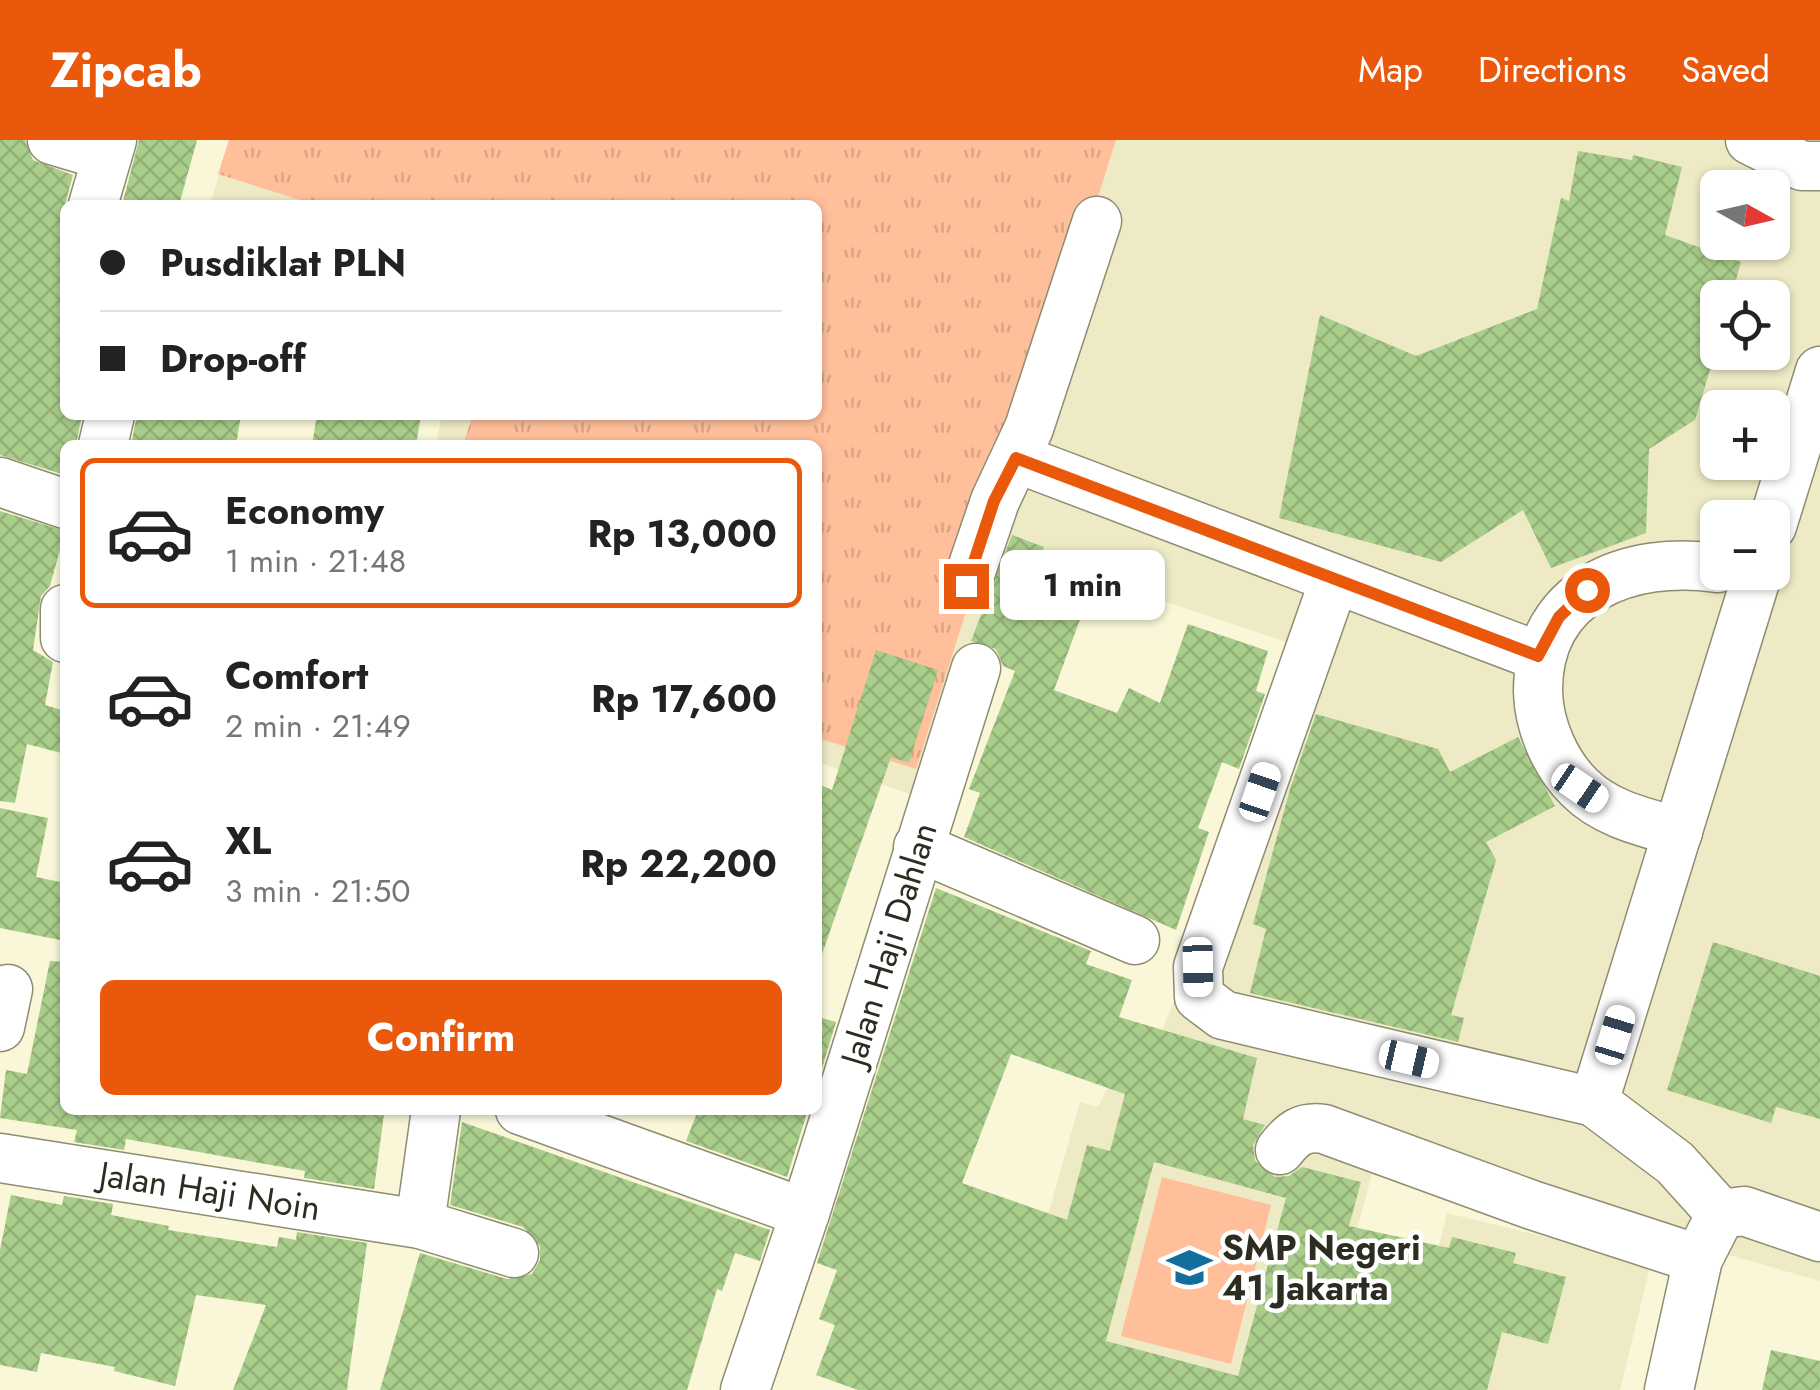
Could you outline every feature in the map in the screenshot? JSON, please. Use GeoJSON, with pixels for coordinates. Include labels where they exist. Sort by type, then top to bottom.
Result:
{"type":"FeatureCollection","features":[{"type":"Feature","properties":{"kind":"street"},"geometry":{"type":"LineString","coordinates":[[52,140],[109,148],[94,200]]}},
{"type":"Feature","properties":{"kind":"street"},"geometry":{"type":"LineString","coordinates":[[1750,140],[1802,166],[1820,166]]}},
{"type":"Feature","properties":{"kind":"street"},"geometry":{"type":"LineString","coordinates":[[966,586],[994,501],[1016,458],[1098,221]]}},
{"type":"Feature","properties":{"kind":"street"},"geometry":{"type":"LineString","coordinates":[[1780,500],[1820,371]]}},
{"type":"Feature","properties":{"kind":"street"},"geometry":{"type":"LineString","coordinates":[[1016,458],[1538,656]]}},
{"type":"Feature","properties":{"kind":"street"},"geometry":{"type":"LineString","coordinates":[[0,482],[60,502]]}},
{"type":"Feature","properties":{"kind":"street"},"geometry":{"type":"LineString","coordinates":[[1678,832],[1619,814],[1580,788],[1550,746],[1538,707],[1538,656],[1559,617],[1587,590],[1635,568],[1675,562],[1700,565]]}},
{"type":"Feature","properties":{"kind":"street"},"geometry":{"type":"LineString","coordinates":[[1334,581],[1198,967],[1199,997],[1223,1015],[1594,1102],[1675,1162],[1721,1214]]}},
{"type":"Feature","properties":{"kind":"street"},"geometry":{"type":"LineString","coordinates":[[1594,1102],[1753,590]]}},
{"type":"Feature","properties":{"kind":"street","name":"Jalan Haji Dahlan"},"geometry":{"type":"LineString","coordinates":[[745,1390],[805,1213],[976,668]]}},
{"type":"Feature","properties":{"kind":"street"},"geometry":{"type":"LineString","coordinates":[[918,847],[1135,940]]}},
{"type":"Feature","properties":{"kind":"street"},"geometry":{"type":"LineString","coordinates":[[420,1224],[435,1115]]}},
{"type":"Feature","properties":{"kind":"street"},"geometry":{"type":"LineString","coordinates":[[534,1115],[805,1213]]}},
{"type":"Feature","properties":{"kind":"street"},"geometry":{"type":"LineString","coordinates":[[1280,1150],[1292,1134],[1310,1127],[1324,1129],[1532,1205],[1698,1258]]}},
{"type":"Feature","properties":{"kind":"street","name":"Jalan Haji Noin"},"geometry":{"type":"LineString","coordinates":[[0,1158],[420,1224],[514,1253]]}},
{"type":"Feature","properties":{"kind":"street"},"geometry":{"type":"LineString","coordinates":[[1721,1214],[1744,1211],[1820,1237]]}},
{"type":"Feature","properties":{"kind":"street"},"geometry":{"type":"LineString","coordinates":[[1668,1390],[1698,1258],[1721,1214]]}},
{"type":"Feature","properties":{"kind":"shaded area"},"geometry":{"type":"Polygon","coordinates":[[[229,140],[1776,140],[1820,157],[1820,1281],[1377,1155],[1314,1390],[998,1390],[1080,1102],[1098,1107],[1114,1075],[1142,1082],[1311,650],[1036,559],[935,803],[822,763],[822,440],[437,440],[441,420],[822,420],[822,200],[211,200],[229,140]]]}},
{"type":"Feature","properties":{"kind":"shaded area"},"geometry":{"type":"Polygon","coordinates":[[[1447,1213],[1651,1263],[1620,1390],[1403,1390],[1447,1213]]]}},
{"type":"Feature","properties":{"kind":"green space"},"geometry":{"type":"Polygon","coordinates":[[[229,140],[1116,140],[916,769],[822,739],[822,440],[465,440],[471,420],[822,420],[822,200],[300,200],[218,174],[229,140]]]}},
{"type":"Feature","properties":{"kind":"green space"},"geometry":{"type":"Polygon","coordinates":[[[1162,1177],[1271,1205],[1231,1364],[1121,1336],[1162,1177]]]}},
{"type":"Feature","properties":{"kind":"building"},"geometry":{"type":"Polygon","coordinates":[[[0,140],[25,140],[33,160],[73,175],[66,200],[60,200],[60,420],[81,420],[77,440],[60,440],[60,473],[0,455],[0,140]]]}},
{"type":"Feature","properties":{"kind":"building"},"geometry":{"type":"Polygon","coordinates":[[[139,140],[197,140],[180,200],[123,200],[139,140]]]}},
{"type":"Feature","properties":{"kind":"building"},"geometry":{"type":"Polygon","coordinates":[[[1578,151],[1632,160],[1633,155],[1682,167],[1665,235],[1700,247],[1700,260],[1741,262],[1736,280],[1700,280],[1700,370],[1710,370],[1704,390],[1700,390],[1695,420],[1649,449],[1646,533],[1551,568],[1523,510],[1441,562],[1279,518],[1320,315],[1416,356],[1537,309],[1561,198],[1569,201],[1578,151]]]}},
{"type":"Feature","properties":{"kind":"building"},"geometry":{"type":"Polygon","coordinates":[[[136,420],[240,420],[237,440],[132,440],[136,420]]]}},
{"type":"Feature","properties":{"kind":"building"},"geometry":{"type":"Polygon","coordinates":[[[316,420],[420,420],[417,440],[313,440],[316,420]]]}},
{"type":"Feature","properties":{"kind":"building"},"geometry":{"type":"Polygon","coordinates":[[[0,511],[60,529],[60,549],[50,586],[41,596],[33,650],[53,662],[45,705],[60,710],[60,753],[27,744],[15,803],[0,801],[0,511]]]}},
{"type":"Feature","properties":{"kind":"building"},"geometry":{"type":"Polygon","coordinates":[[[1012,535],[1044,547],[1036,568],[1092,587],[1054,690],[1117,713],[1129,688],[1160,703],[1188,624],[1268,651],[1256,691],[1265,694],[1239,769],[1222,762],[1198,828],[1209,832],[1176,930],[964,837],[980,793],[969,789],[1015,671],[1003,666],[996,649],[971,641],[1012,535]]]}},
{"type":"Feature","properties":{"kind":"building"},"geometry":{"type":"Polygon","coordinates":[[[876,650],[938,670],[909,763],[891,757],[822,954],[822,786],[832,790],[876,650]]]}},
{"type":"Feature","properties":{"kind":"building"},"geometry":{"type":"Polygon","coordinates":[[[1316,714],[1438,749],[1450,772],[1518,737],[1555,806],[1486,842],[1496,860],[1451,1015],[1464,1018],[1458,1042],[1250,993],[1266,929],[1253,924],[1290,789],[1316,714]]]}},
{"type":"Feature","properties":{"kind":"building"},"geometry":{"type":"Polygon","coordinates":[[[0,808],[48,818],[36,877],[60,882],[60,940],[0,928],[0,808]]]}},
{"type":"Feature","properties":{"kind":"building"},"geometry":{"type":"Polygon","coordinates":[[[936,888],[1091,951],[1086,964],[1132,980],[1119,1017],[1257,1058],[1243,1119],[1265,1125],[1253,1145],[1255,1161],[1275,1177],[1289,1176],[1302,1167],[1361,1182],[1349,1226],[1449,1248],[1452,1237],[1516,1253],[1513,1263],[1566,1277],[1548,1344],[1502,1332],[1487,1390],[858,1390],[816,1375],[835,1325],[819,1319],[837,1270],[817,1263],[936,888]],[[1011,1054],[962,1183],[1067,1220],[1087,1145],[1110,1151],[1125,1094],[1011,1054]],[[1154,1162],[1106,1341],[1238,1376],[1286,1198],[1154,1162]]]}},
{"type":"Feature","properties":{"kind":"building"},"geometry":{"type":"Polygon","coordinates":[[[1713,942],[1820,976],[1820,1119],[1776,1107],[1771,1123],[1667,1090],[1713,942]]]}},
{"type":"Feature","properties":{"kind":"building"},"geometry":{"type":"Polygon","coordinates":[[[50,961],[60,962],[60,1115],[384,1115],[374,1189],[304,1178],[305,1171],[126,1139],[124,1150],[74,1142],[77,1130],[0,1118],[6,1070],[27,1074],[50,961]]]}},
{"type":"Feature","properties":{"kind":"building"},"geometry":{"type":"Polygon","coordinates":[[[822,1018],[836,1022],[822,1068],[822,1018]]]}},
{"type":"Feature","properties":{"kind":"building"},"geometry":{"type":"Polygon","coordinates":[[[696,1115],[806,1115],[787,1177],[686,1141],[696,1115]]]}},
{"type":"Feature","properties":{"kind":"building"},"geometry":{"type":"Polygon","coordinates":[[[462,1122],[770,1230],[760,1261],[735,1253],[722,1291],[717,1289],[687,1390],[380,1390],[420,1253],[507,1279],[532,1274],[540,1260],[540,1246],[523,1227],[450,1205],[462,1122]]]}},
{"type":"Feature","properties":{"kind":"building"},"geometry":{"type":"Polygon","coordinates":[[[11,1195],[62,1205],[64,1196],[113,1204],[111,1215],[169,1226],[168,1230],[277,1247],[279,1237],[296,1240],[297,1232],[367,1243],[347,1390],[233,1390],[266,1305],[196,1295],[175,1386],[114,1371],[115,1367],[41,1353],[37,1372],[0,1365],[0,1250],[11,1195]]]}},
{"type":"Feature","properties":{"kind":"building"},"geometry":{"type":"Polygon","coordinates":[[[1771,1350],[1820,1361],[1820,1390],[1762,1390],[1771,1350]]]}},
{"type":"Feature","properties":{"kind":"place","name":"SMP Negeri 41 Jakarta"},"geometry":{"type":"Point","coordinates":[1189,1268]}},
{"type":"Feature","properties":{"kind":"route"},"geometry":{"type":"LineString","coordinates":[[966,586],[994,501],[1016,458],[1538,656],[1559,617],[1587,590]]}}]}
